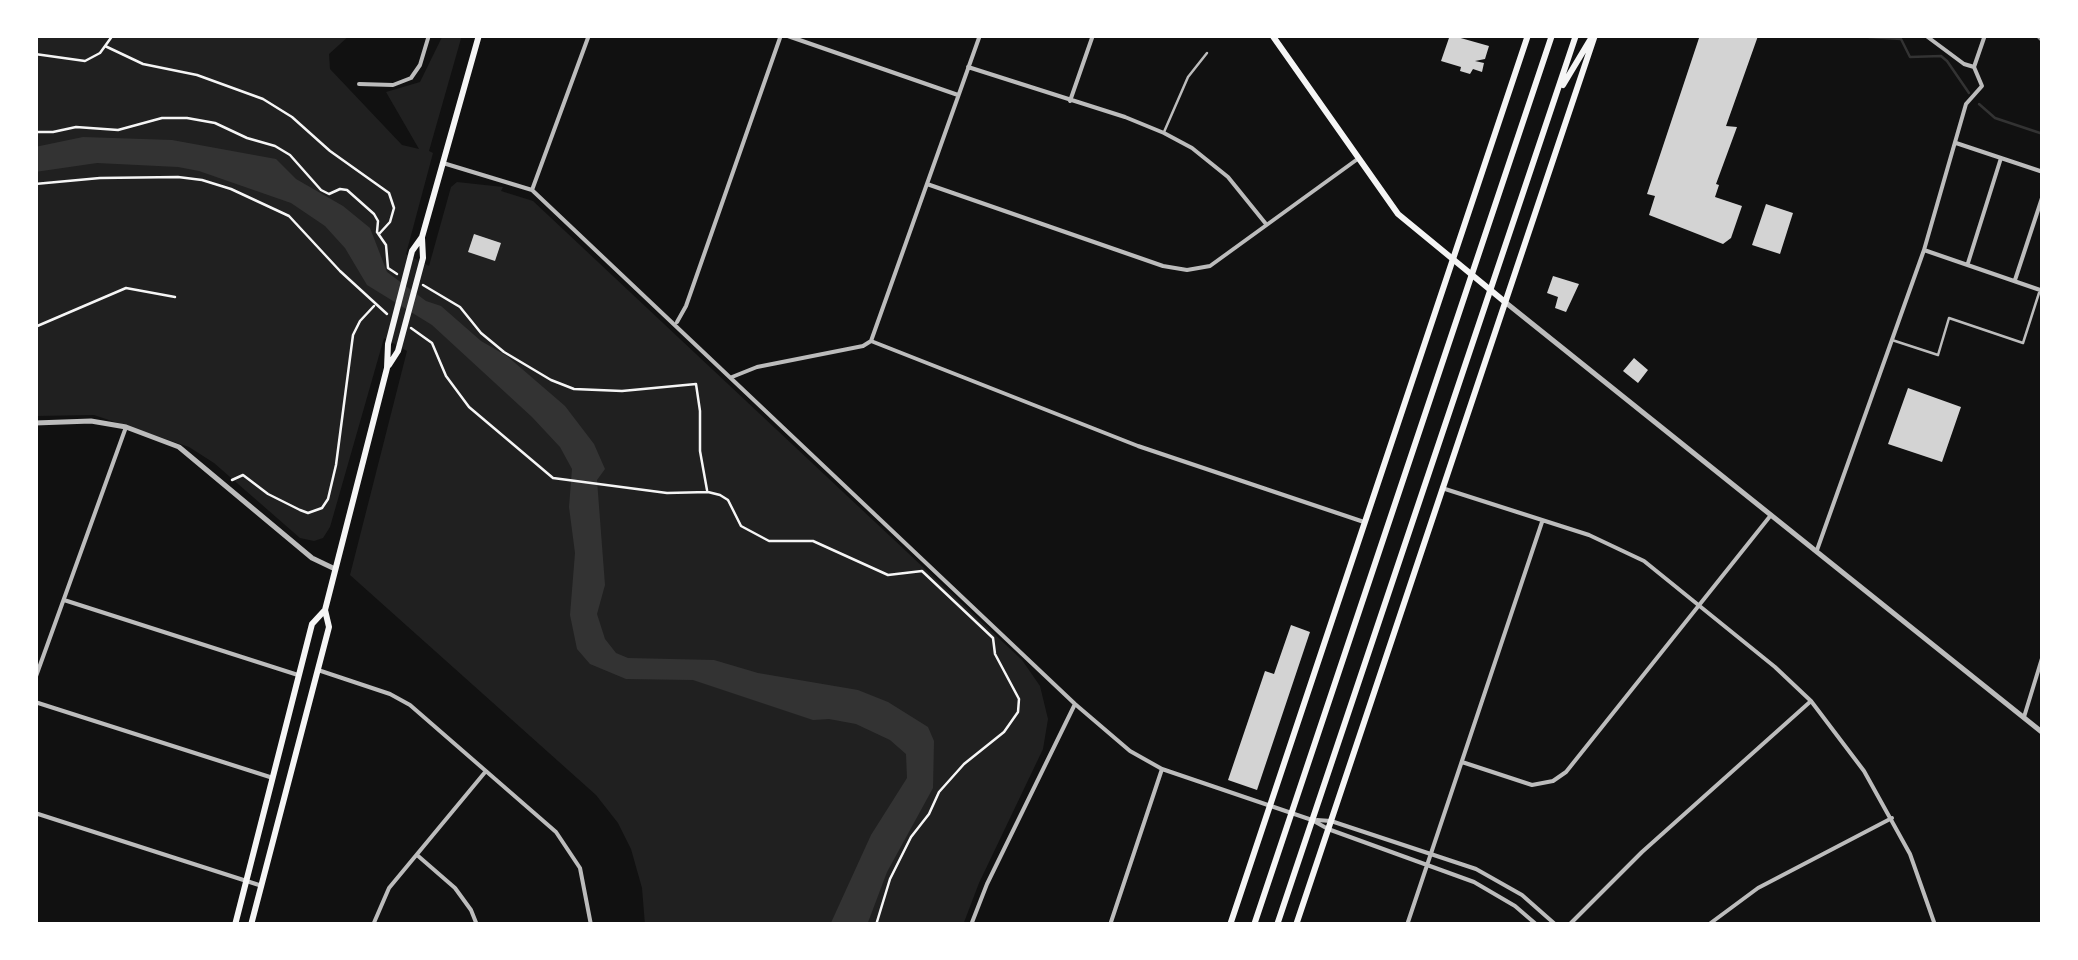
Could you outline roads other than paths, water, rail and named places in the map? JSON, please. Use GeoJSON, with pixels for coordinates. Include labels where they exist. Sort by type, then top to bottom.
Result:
{"type":"FeatureCollection","features":[{"type":"Feature","properties":{"kind":"main road"},"geometry":{"type":"LineString","coordinates":[[387,368],[398,350],[423,258],[422,237],[479,35]]}},
{"type":"Feature","properties":{"kind":"main road"},"geometry":{"type":"LineString","coordinates":[[1272,35],[1406,222],[1505,302]]}},
{"type":"Feature","properties":{"kind":"main road"},"geometry":{"type":"LineString","coordinates":[[1230,925],[1530,35]]}},
{"type":"Feature","properties":{"kind":"main road"},"geometry":{"type":"LineString","coordinates":[[1254,925],[1552,35]]}},
{"type":"Feature","properties":{"kind":"main road"},"geometry":{"type":"LineString","coordinates":[[1277,925],[1576,35]]}},
{"type":"Feature","properties":{"kind":"main road"},"geometry":{"type":"LineString","coordinates":[[1555,98],[1594,35]]}},
{"type":"Feature","properties":{"kind":"main road"},"geometry":{"type":"LineString","coordinates":[[1296,925],[1594,35]]}},
{"type":"Feature","properties":{"kind":"main road"},"geometry":{"type":"LineString","coordinates":[[251,925],[329,627],[325,610],[387,368],[388,344],[412,251],[422,237]]}},
{"type":"Feature","properties":{"kind":"main road"},"geometry":{"type":"LineString","coordinates":[[235,925],[312,624],[325,610]]}},
{"type":"Feature","properties":{"kind":"street"},"geometry":{"type":"LineString","coordinates":[[360,84],[393,85],[411,78],[420,65],[429,35]]}},
{"type":"Feature","properties":{"kind":"street"},"geometry":{"type":"LineString","coordinates":[[532,190],[589,35]]}},
{"type":"Feature","properties":{"kind":"street"},"geometry":{"type":"LineString","coordinates":[[676,324],[686,306],[783,35],[958,95]]}},
{"type":"Feature","properties":{"kind":"street"},"geometry":{"type":"LineString","coordinates":[[732,377],[756,367],[863,346],[871,341],[980,35]]}},
{"type":"Feature","properties":{"kind":"street"},"geometry":{"type":"LineString","coordinates":[[1070,101],[1093,35]]}},
{"type":"Feature","properties":{"kind":"street"},"geometry":{"type":"LineString","coordinates":[[1924,35],[1974,67]]}},
{"type":"Feature","properties":{"kind":"street"},"geometry":{"type":"LineString","coordinates":[[1817,550],[1924,250],[1966,104],[1982,86],[1974,67],[1985,35]]}},
{"type":"Feature","properties":{"kind":"street"},"geometry":{"type":"LineString","coordinates":[[968,67],[1164,133],[1192,148],[1228,177],[1266,225]]}},
{"type":"Feature","properties":{"kind":"street"},"geometry":{"type":"LineString","coordinates":[[1956,143],[2043,172]]}},
{"type":"Feature","properties":{"kind":"street"},"geometry":{"type":"LineString","coordinates":[[928,184],[1163,266],[1186,270],[1210,266],[1359,158]]}},
{"type":"Feature","properties":{"kind":"street"},"geometry":{"type":"LineString","coordinates":[[1967,265],[2002,158]]}},
{"type":"Feature","properties":{"kind":"street"},"geometry":{"type":"LineString","coordinates":[[443,163],[532,190],[1075,704],[1130,751],[1162,770],[1312,820],[1476,868],[1538,907],[1556,925]]}},
{"type":"Feature","properties":{"kind":"street"},"geometry":{"type":"LineString","coordinates":[[2015,280],[2043,195]]}},
{"type":"Feature","properties":{"kind":"street"},"geometry":{"type":"LineString","coordinates":[[1924,250],[2042,290]]}},
{"type":"Feature","properties":{"kind":"street"},"geometry":{"type":"LineString","coordinates":[[1505,302],[2043,733]]}},
{"type":"Feature","properties":{"kind":"street"},"geometry":{"type":"LineString","coordinates":[[871,341],[1138,446],[1364,522]]}},
{"type":"Feature","properties":{"kind":"street"},"geometry":{"type":"LineString","coordinates":[[35,423],[90,422],[126,427],[179,447],[312,558],[335,570]]}},
{"type":"Feature","properties":{"kind":"street"},"geometry":{"type":"LineString","coordinates":[[35,679],[126,427]]}},
{"type":"Feature","properties":{"kind":"street"},"geometry":{"type":"LineString","coordinates":[[1442,488],[1589,535],[1644,561],[1776,667],[1811,702],[1864,771],[1910,854],[1935,925]]}},
{"type":"Feature","properties":{"kind":"street"},"geometry":{"type":"LineString","coordinates":[[1462,762],[1522,784],[1542,785],[1566,772],[1771,515]]}},
{"type":"Feature","properties":{"kind":"street"},"geometry":{"type":"LineString","coordinates":[[1407,925],[1542,522]]}},
{"type":"Feature","properties":{"kind":"street"},"geometry":{"type":"LineString","coordinates":[[64,600],[300,676]]}},
{"type":"Feature","properties":{"kind":"street"},"geometry":{"type":"LineString","coordinates":[[2024,717],[2043,655]]}},
{"type":"Feature","properties":{"kind":"street"},"geometry":{"type":"LineString","coordinates":[[318,670],[390,694],[410,706],[568,846],[580,868],[591,925]]}},
{"type":"Feature","properties":{"kind":"street"},"geometry":{"type":"LineString","coordinates":[[35,702],[273,778]]}},
{"type":"Feature","properties":{"kind":"street"},"geometry":{"type":"LineString","coordinates":[[1569,925],[1614,878],[1811,702]]}},
{"type":"Feature","properties":{"kind":"street"},"geometry":{"type":"LineString","coordinates":[[972,925],[987,884],[1075,704]]}},
{"type":"Feature","properties":{"kind":"street"},"geometry":{"type":"LineString","coordinates":[[373,925],[388,888],[486,770]]}},
{"type":"Feature","properties":{"kind":"street"},"geometry":{"type":"LineString","coordinates":[[1110,925],[1162,770]]}},
{"type":"Feature","properties":{"kind":"street"},"geometry":{"type":"LineString","coordinates":[[35,813],[261,886]]}},
{"type":"Feature","properties":{"kind":"street"},"geometry":{"type":"LineString","coordinates":[[1708,925],[1758,888],[1892,818]]}},
{"type":"Feature","properties":{"kind":"street"},"geometry":{"type":"LineString","coordinates":[[1329,825],[1497,894],[1537,925]]}},
{"type":"Feature","properties":{"kind":"street"},"geometry":{"type":"LineString","coordinates":[[417,855],[454,888],[477,925]]}},
{"type":"Feature","properties":{"kind":"lane"},"geometry":{"type":"LineString","coordinates":[[1164,133],[1188,77],[1207,53]]}},
{"type":"Feature","properties":{"kind":"lane"},"geometry":{"type":"LineString","coordinates":[[1890,340],[1938,355],[1949,318],[2022,344],[2042,290]]}},
{"type":"Feature","properties":{"kind":"waterway"},"geometry":{"type":"LineString","coordinates":[[1869,37],[1901,39],[1910,57],[1941,56],[1969,93]]}},
{"type":"Feature","properties":{"kind":"waterway"},"geometry":{"type":"LineString","coordinates":[[1979,104],[1995,118],[2043,134]]}},
{"type":"Feature","properties":{"kind":"railway"},"geometry":{"type":"LineString","coordinates":[[2036,35],[2043,42]]}}]}
